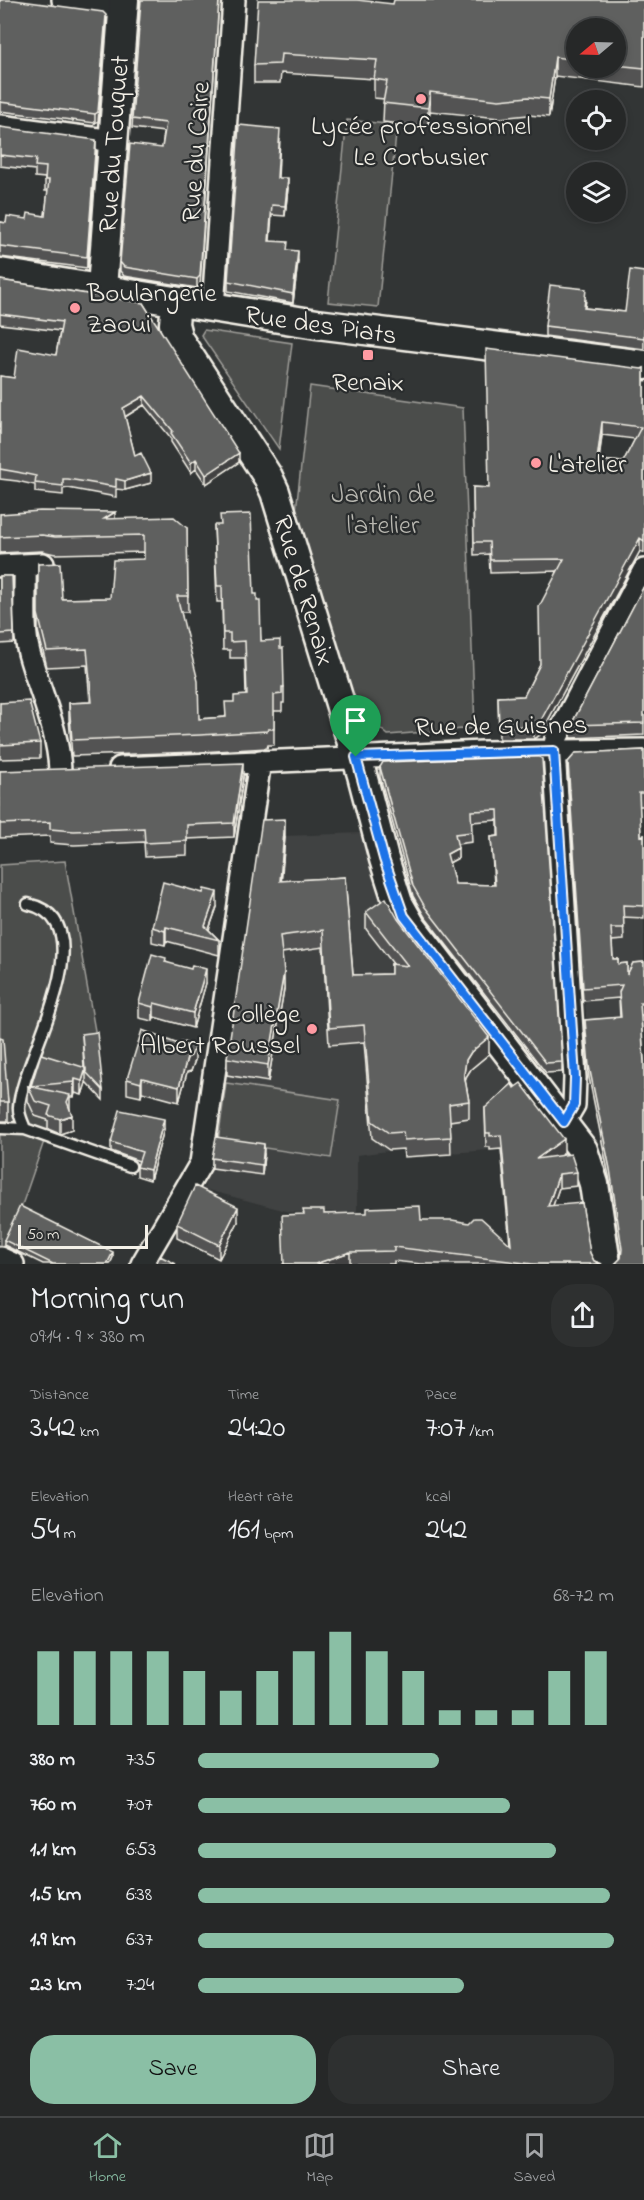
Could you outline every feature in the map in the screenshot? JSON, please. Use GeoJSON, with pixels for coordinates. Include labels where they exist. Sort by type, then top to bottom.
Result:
{"type":"FeatureCollection","features":[{"type":"Feature","properties":{"kind":"street"},"geometry":{"type":"LineString","coordinates":[[63,0],[123,4]]}},
{"type":"Feature","properties":{"kind":"street","name":"Rue du Caire"},"geometry":{"type":"LineString","coordinates":[[213,308],[234,0]]}},
{"type":"Feature","properties":{"kind":"street","name":"Rue du Touquet"},"geometry":{"type":"LineString","coordinates":[[102,288],[123,4]]}},
{"type":"Feature","properties":{"kind":"street"},"geometry":{"type":"LineString","coordinates":[[0,126],[114,141]]}},
{"type":"Feature","properties":{"kind":"street","name":"Rue des Piats"},"geometry":{"type":"LineString","coordinates":[[0,273],[332,326],[644,365]]}},
{"type":"Feature","properties":{"kind":"street","name":"Rue de Renaix"},"geometry":{"type":"LineString","coordinates":[[176,302],[174,324],[178,339],[273,485],[356,757],[384,859],[404,916],[564,1122],[588,1159],[597,1199],[606,1264]]}},
{"type":"Feature","properties":{"kind":"street"},"geometry":{"type":"LineString","coordinates":[[0,566],[34,564],[28,648],[43,691],[59,752],[59,771]]}},
{"type":"Feature","properties":{"kind":"street"},"geometry":{"type":"LineString","coordinates":[[564,1122],[574,1105],[575,1078],[554,751],[561,724],[644,570]]}},
{"type":"Feature","properties":{"kind":"street","name":"Rue de Guisnes"},"geometry":{"type":"LineString","coordinates":[[100,769],[356,757],[644,750]]}},
{"type":"Feature","properties":{"kind":"street"},"geometry":{"type":"LineString","coordinates":[[142,1264],[201,1163],[260,761]]}},
{"type":"Feature","properties":{"kind":"street"},"geometry":{"type":"LineString","coordinates":[[0,1258],[13,1264]]}},
{"type":"Feature","properties":{"kind":"lane"},"geometry":{"type":"LineString","coordinates":[[25,1129],[18,1109],[26,1070],[44,1031],[60,976],[63,955],[58,928],[51,914],[40,907],[28,904]]}},
{"type":"Feature","properties":{"kind":"lane"},"geometry":{"type":"LineString","coordinates":[[0,1128],[25,1129],[130,1166]]}},
{"type":"Feature","properties":{"kind":"shaded area","name":"Collège Albert Roussel"},"geometry":{"type":"Polygon","coordinates":[[[362,833],[381,905],[566,1136],[502,1160],[500,1149],[404,1157],[403,1149],[357,1155],[357,1212],[290,1212],[204,1189],[259,837],[362,833]]]}},
{"type":"Feature","properties":{"kind":"shaded area"},"geometry":{"type":"Polygon","coordinates":[[[579,902],[644,905],[644,1029],[587,1032],[579,902]]]}},
{"type":"Feature","properties":{"kind":"green space"},"geometry":{"type":"Polygon","coordinates":[[[347,120],[397,125],[378,307],[328,302],[347,120]]]}},
{"type":"Feature","properties":{"kind":"green space"},"geometry":{"type":"Polygon","coordinates":[[[204,330],[292,343],[279,449],[201,335],[204,330]]]}},
{"type":"Feature","properties":{"kind":"green space","name":"Jardin de l'atelier"},"geometry":{"type":"Polygon","coordinates":[[[310,386],[463,408],[475,728],[388,735],[353,705],[296,511],[310,386]]]}},
{"type":"Feature","properties":{"kind":"green space"},"geometry":{"type":"Polygon","coordinates":[[[65,861],[97,1042],[86,1082],[35,1116],[51,1121],[20,1211],[0,1251],[0,865],[65,861]]]}},
{"type":"Feature","properties":{"kind":"green space"},"geometry":{"type":"Polygon","coordinates":[[[226,1083],[340,1100],[331,1158],[218,1141],[226,1083]]]}},
{"type":"Feature","properties":{"kind":"building"},"geometry":{"type":"Polygon","coordinates":[[[0,0],[103,12],[106,15],[98,112],[95,114],[0,102],[0,0]]]}},
{"type":"Feature","properties":{"kind":"building"},"geometry":{"type":"Polygon","coordinates":[[[141,0],[219,0],[200,276],[197,279],[124,267],[120,262],[130,144],[162,148],[166,123],[132,119],[141,0]]]}},
{"type":"Feature","properties":{"kind":"building"},"geometry":{"type":"Polygon","coordinates":[[[258,0],[357,0],[393,4],[394,0],[644,0],[644,68],[626,66],[626,18],[566,18],[566,59],[555,57],[549,99],[528,97],[499,100],[430,92],[428,108],[383,103],[387,81],[374,79],[377,60],[281,54],[280,64],[254,65],[258,0]]]}},
{"type":"Feature","properties":{"kind":"building"},"geometry":{"type":"Polygon","coordinates":[[[239,125],[280,129],[277,178],[288,178],[285,206],[272,205],[269,241],[288,242],[287,250],[298,251],[293,294],[228,281],[239,125]]]}},
{"type":"Feature","properties":{"kind":"building"},"geometry":{"type":"Polygon","coordinates":[[[0,127],[96,140],[87,257],[0,246],[0,222],[6,223],[7,216],[27,219],[28,213],[45,216],[49,180],[45,180],[46,167],[35,166],[36,159],[0,155],[0,127]]]}},
{"type":"Feature","properties":{"kind":"building"},"geometry":{"type":"Polygon","coordinates":[[[630,270],[644,272],[644,338],[545,326],[550,285],[586,289],[584,308],[625,312],[630,270]]]}},
{"type":"Feature","properties":{"kind":"building"},"geometry":{"type":"Polygon","coordinates":[[[0,280],[143,303],[239,453],[206,475],[196,459],[191,463],[171,433],[173,431],[144,396],[123,408],[135,456],[141,453],[151,473],[125,481],[116,479],[116,487],[68,479],[63,479],[63,486],[35,483],[36,476],[0,469],[0,376],[14,378],[18,348],[56,355],[62,322],[0,314],[0,280]]]}},
{"type":"Feature","properties":{"kind":"building"},"geometry":{"type":"Polygon","coordinates":[[[486,349],[644,368],[644,541],[640,538],[540,722],[534,726],[499,727],[498,697],[524,696],[540,664],[539,607],[564,559],[490,560],[489,542],[474,542],[473,487],[489,488],[486,349]],[[602,422],[597,460],[623,462],[641,427],[602,422]]]}},
{"type":"Feature","properties":{"kind":"building"},"geometry":{"type":"Polygon","coordinates":[[[40,511],[115,512],[104,519],[174,517],[187,528],[188,596],[177,596],[198,681],[199,719],[226,717],[225,702],[234,702],[234,696],[247,695],[245,641],[230,642],[230,633],[223,633],[222,586],[217,586],[214,525],[221,525],[220,515],[251,514],[254,594],[257,594],[257,601],[260,601],[261,641],[280,640],[280,648],[283,648],[284,687],[282,687],[282,694],[274,695],[274,729],[200,735],[72,740],[69,703],[92,702],[87,649],[47,651],[38,614],[38,564],[60,563],[62,599],[110,598],[113,560],[144,559],[144,535],[0,537],[0,514],[40,511]]]}},
{"type":"Feature","properties":{"kind":"building"},"geometry":{"type":"Polygon","coordinates":[[[0,576],[12,576],[14,633],[0,634],[0,576]]]}},
{"type":"Feature","properties":{"kind":"building"},"geometry":{"type":"Polygon","coordinates":[[[644,586],[644,723],[571,725],[644,586]]]}},
{"type":"Feature","properties":{"kind":"building"},"geometry":{"type":"Polygon","coordinates":[[[29,701],[40,743],[0,745],[0,703],[29,701]]]}},
{"type":"Feature","properties":{"kind":"building"},"geometry":{"type":"Polygon","coordinates":[[[644,750],[644,793],[639,793],[641,836],[644,835],[644,906],[623,905],[624,928],[611,928],[613,959],[618,959],[618,964],[627,963],[627,975],[633,963],[644,962],[644,1003],[640,1003],[644,1062],[644,1264],[615,1264],[621,1258],[622,1249],[610,1169],[589,1066],[585,1020],[621,1017],[619,992],[622,985],[583,988],[568,762],[576,753],[644,750]]]}},
{"type":"Feature","properties":{"kind":"building"},"geometry":{"type":"Polygon","coordinates":[[[538,756],[542,759],[562,1062],[546,1063],[425,907],[413,886],[380,767],[383,762],[538,756]],[[498,810],[471,811],[472,832],[455,834],[458,848],[447,854],[455,884],[495,885],[491,837],[499,836],[498,810]]]}},
{"type":"Feature","properties":{"kind":"building"},"geometry":{"type":"Polygon","coordinates":[[[243,763],[234,823],[187,825],[187,841],[145,843],[144,828],[74,831],[50,829],[50,822],[0,824],[0,771],[243,763]]]}},
{"type":"Feature","properties":{"kind":"building"},"geometry":{"type":"Polygon","coordinates":[[[285,819],[280,881],[345,877],[353,975],[391,974],[391,964],[408,966],[366,912],[386,898],[398,919],[489,1037],[471,1052],[466,1060],[464,1074],[469,1101],[449,1104],[451,1137],[404,1140],[403,1132],[389,1133],[372,1121],[364,1025],[329,1028],[323,930],[280,936],[284,972],[268,1065],[227,1058],[262,820],[285,819]]]}},
{"type":"Feature","properties":{"kind":"building"},"geometry":{"type":"Polygon","coordinates":[[[163,882],[203,893],[204,889],[217,892],[205,926],[219,940],[166,927],[165,931],[152,927],[163,882]]]}},
{"type":"Feature","properties":{"kind":"building"},"geometry":{"type":"Polygon","coordinates":[[[152,954],[166,958],[165,962],[191,969],[192,965],[206,969],[193,1013],[154,1003],[153,1007],[139,1003],[152,954]]]}},
{"type":"Feature","properties":{"kind":"building"},"geometry":{"type":"Polygon","coordinates":[[[142,1030],[178,1044],[181,1041],[195,1046],[191,1056],[187,1058],[179,1087],[142,1078],[141,1083],[127,1079],[142,1030]]]}},
{"type":"Feature","properties":{"kind":"building"},"geometry":{"type":"Polygon","coordinates":[[[97,1032],[103,1090],[86,1072],[86,1068],[85,1070],[82,1034],[97,1032]]]}},
{"type":"Feature","properties":{"kind":"building"},"geometry":{"type":"Polygon","coordinates":[[[0,1038],[3,1039],[8,1102],[0,1102],[0,1038]]]}},
{"type":"Feature","properties":{"kind":"building"},"geometry":{"type":"Polygon","coordinates":[[[41,1054],[86,1068],[82,1081],[75,1079],[74,1082],[31,1086],[41,1054]]]}},
{"type":"Feature","properties":{"kind":"building"},"geometry":{"type":"Polygon","coordinates":[[[521,1083],[564,1139],[536,1159],[571,1154],[577,1172],[559,1174],[548,1206],[582,1203],[590,1253],[594,1261],[602,1264],[533,1264],[394,1247],[394,1251],[350,1252],[315,1264],[284,1264],[282,1215],[304,1214],[303,1210],[324,1210],[324,1214],[367,1213],[367,1208],[420,1206],[421,1220],[452,1220],[469,1223],[474,1218],[481,1218],[511,1245],[501,1135],[490,1136],[490,1133],[486,1133],[485,1108],[512,1084],[514,1088],[521,1083]]]}},
{"type":"Feature","properties":{"kind":"building"},"geometry":{"type":"Polygon","coordinates":[[[28,1086],[70,1095],[67,1102],[72,1115],[60,1119],[48,1115],[51,1106],[35,1101],[28,1086]]]}},
{"type":"Feature","properties":{"kind":"building"},"geometry":{"type":"Polygon","coordinates":[[[120,1110],[164,1119],[150,1170],[137,1167],[142,1152],[111,1142],[120,1110]]]}},
{"type":"Feature","properties":{"kind":"building"},"geometry":{"type":"Polygon","coordinates":[[[216,1137],[264,1144],[262,1165],[212,1158],[216,1137]]]}},
{"type":"Feature","properties":{"kind":"building"},"geometry":{"type":"Polygon","coordinates":[[[195,1186],[238,1207],[219,1245],[177,1224],[195,1186]]]}},
{"type":"Feature","properties":{"kind":"building"},"geometry":{"type":"Polygon","coordinates":[[[20,1206],[113,1252],[107,1264],[53,1264],[4,1240],[20,1206]]]}},
{"type":"Feature","properties":{"kind":"building"},"geometry":{"type":"Polygon","coordinates":[[[160,1256],[176,1264],[156,1264],[160,1256]]]}},
{"type":"Feature","properties":{"kind":"place","name":"Lycée professionnel Le Corbusier"},"geometry":{"type":"Point","coordinates":[421,99]}},
{"type":"Feature","properties":{"kind":"place","name":"Boulangerie Zaoui"},"geometry":{"type":"Point","coordinates":[75,308]}},
{"type":"Feature","properties":{"kind":"place","name":"Renaix"},"geometry":{"type":"Point","coordinates":[368,355]}},
{"type":"Feature","properties":{"kind":"place","name":"L'atelier"},"geometry":{"type":"Point","coordinates":[536,463]}},
{"type":"Feature","properties":{"kind":"place","name":"Collège Albert Roussel"},"geometry":{"type":"Point","coordinates":[312,1029]}},
{"type":"Feature","properties":{"kind":"route"},"geometry":{"type":"LineString","coordinates":[[554,751],[575,1078],[574,1105],[564,1122],[404,916],[384,859],[356,757],[554,751]]}}]}
